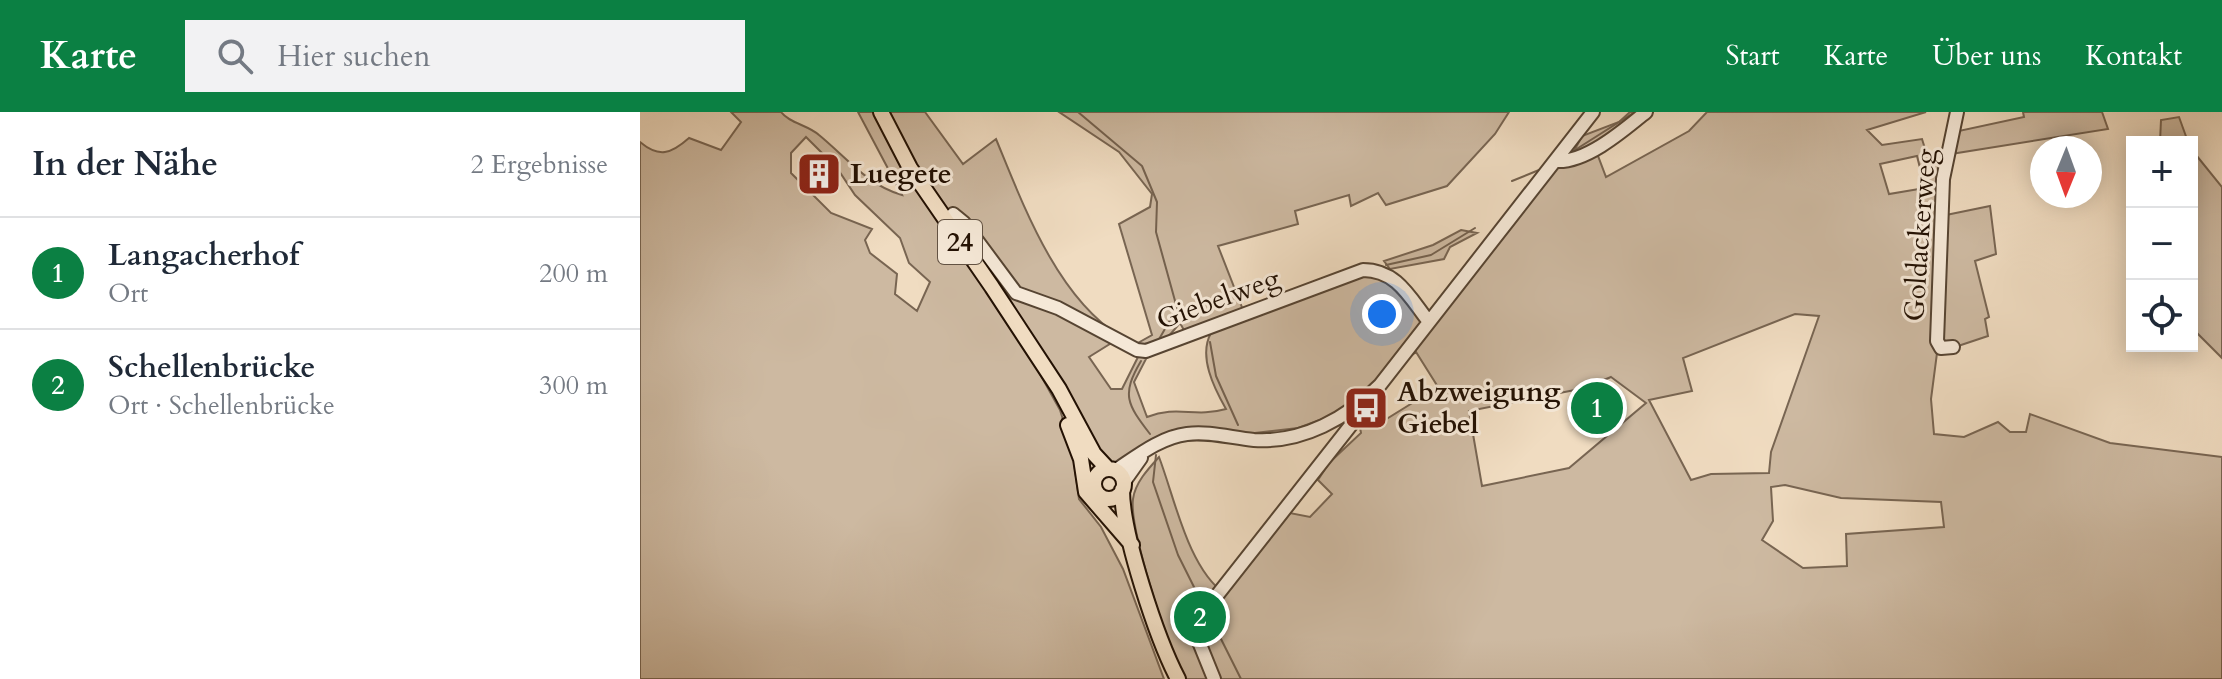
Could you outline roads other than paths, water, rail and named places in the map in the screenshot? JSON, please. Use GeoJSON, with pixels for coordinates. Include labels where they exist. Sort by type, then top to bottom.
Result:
{"type":"FeatureCollection","features":[{"type":"Feature","properties":{"kind":"main road","name":"24"},"geometry":{"type":"LineString","coordinates":[[881,112],[910,168],[1044,370],[1094,454],[1117,478],[1132,545],[1164,647],[1178,679]]}},
{"type":"Feature","properties":{"kind":"main road","name":"24"},"geometry":{"type":"LineString","coordinates":[[1044,370],[1076,441],[1088,457],[1094,479]]}},
{"type":"Feature","properties":{"kind":"main road","name":"24"},"geometry":{"type":"LineString","coordinates":[[1076,441],[1086,492],[1132,545]]}},
{"type":"Feature","properties":{"kind":"main road"},"geometry":{"type":"LineString","coordinates":[[1117,478],[1114,498],[1103,498],[1096,493],[1094,479],[1117,478]]}},
{"type":"Feature","properties":{"kind":"main road","name":"24"},"geometry":{"type":"LineString","coordinates":[[1103,498],[1127,528]]}},
{"type":"Feature","properties":{"kind":"street"},"geometry":{"type":"LineString","coordinates":[[1117,478],[1152,447],[1186,434],[1281,439],[1331,423],[1350,412],[1380,385],[1593,112]]}},
{"type":"Feature","properties":{"kind":"street"},"geometry":{"type":"LineString","coordinates":[[1556,161],[1565,161],[1595,148],[1646,112]]}},
{"type":"Feature","properties":{"kind":"street","name":"Goldackerweg"},"geometry":{"type":"LineString","coordinates":[[1953,347],[1941,348],[1937,341],[1943,179],[1957,112]]}},
{"type":"Feature","properties":{"kind":"street","name":"Giebelweg"},"geometry":{"type":"LineString","coordinates":[[953,214],[964,223],[1016,293],[1058,308],[1137,350],[1146,351],[1363,270],[1376,270],[1394,277],[1429,322]]}},
{"type":"Feature","properties":{"kind":"street"},"geometry":{"type":"LineString","coordinates":[[1214,679],[1197,637],[1197,624],[1351,425],[1350,412]]}},
{"type":"Feature","properties":{"kind":"waterway"},"geometry":{"type":"LineString","coordinates":[[1078,112],[1142,166],[1157,202],[1156,232],[1177,308],[1158,341]]}},
{"type":"Feature","properties":{"kind":"waterway"},"geometry":{"type":"LineString","coordinates":[[1575,150],[1635,112]]}},
{"type":"Feature","properties":{"kind":"waterway"},"geometry":{"type":"LineString","coordinates":[[1512,181],[1539,170]]}},
{"type":"Feature","properties":{"kind":"waterway"},"geometry":{"type":"LineString","coordinates":[[1386,265],[1431,255],[1475,228]]}},
{"type":"Feature","properties":{"kind":"waterway"},"geometry":{"type":"LineString","coordinates":[[1287,292],[1297,288]]}},
{"type":"Feature","properties":{"kind":"waterway"},"geometry":{"type":"LineString","coordinates":[[1227,314],[1257,303]]}},
{"type":"Feature","properties":{"kind":"waterway"},"geometry":{"type":"LineString","coordinates":[[1210,342],[1216,376],[1238,425]]}},
{"type":"Feature","properties":{"kind":"waterway"},"geometry":{"type":"LineString","coordinates":[[1141,361],[1131,383],[1129,399],[1150,434]]}},
{"type":"Feature","properties":{"kind":"waterway"},"geometry":{"type":"LineString","coordinates":[[1156,455],[1153,482],[1178,555],[1202,603]]}},
{"type":"Feature","properties":{"kind":"waterway"},"geometry":{"type":"LineString","coordinates":[[1210,617],[1241,679]]}},
{"type":"Feature","properties":{"kind":"place","name":"Luegete"},"geometry":{"type":"Point","coordinates":[819,174]}},
{"type":"Feature","properties":{"kind":"place","name":"Abzweigung Giebel"},"geometry":{"type":"Point","coordinates":[1366,408]}},
{"type":"Feature","properties":{"kind":"place","name":"Langacherhof"},"geometry":{"type":"Point","coordinates":[1597,408]}},
{"type":"Feature","properties":{"kind":"place","name":"Schellenbrücke"},"geometry":{"type":"Point","coordinates":[1200,617]}}]}
